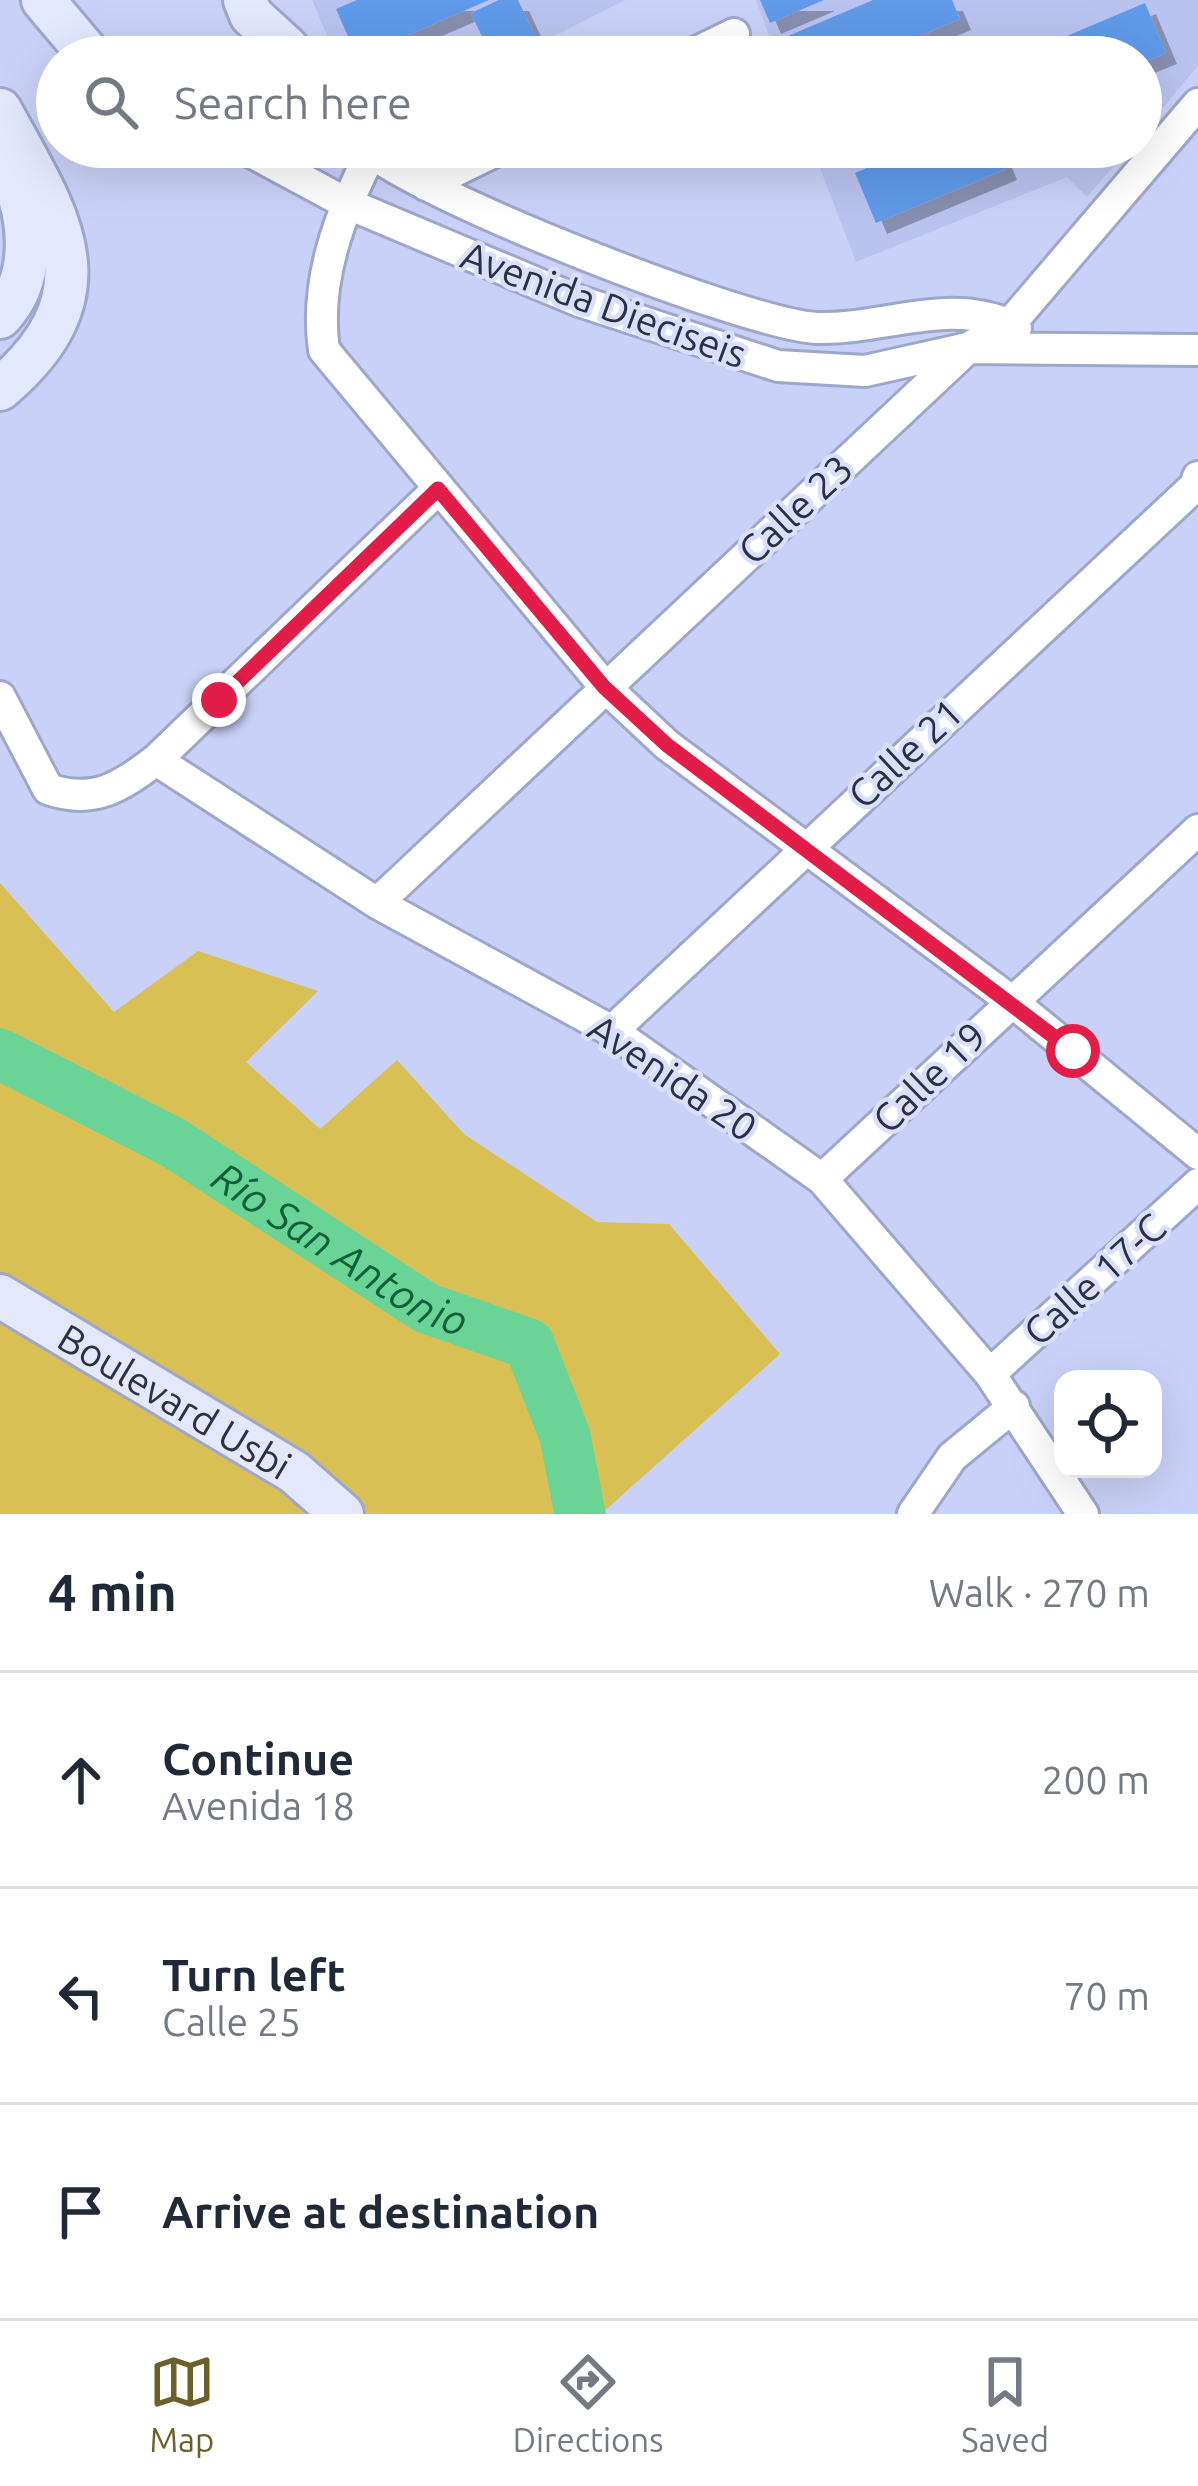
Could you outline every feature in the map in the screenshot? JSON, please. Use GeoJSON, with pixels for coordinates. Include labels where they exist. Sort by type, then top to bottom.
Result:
{"type":"FeatureCollection","features":[{"type":"Feature","properties":{"kind":"street"},"geometry":{"type":"LineString","coordinates":[[43,0],[73,36]]}},
{"type":"Feature","properties":{"kind":"street"},"geometry":{"type":"LineString","coordinates":[[77,0],[85,36]]}},
{"type":"Feature","properties":{"kind":"street"},"geometry":{"type":"LineString","coordinates":[[245,0],[251,15],[272,36]]}},
{"type":"Feature","properties":{"kind":"street"},"geometry":{"type":"LineString","coordinates":[[288,0],[289,36]]}},
{"type":"Feature","properties":{"kind":"street"},"geometry":{"type":"LineString","coordinates":[[730,36],[734,34]]}},
{"type":"Feature","properties":{"kind":"street","name":"Calle 23"},"geometry":{"type":"LineString","coordinates":[[1162,146],[1198,104]]}},
{"type":"Feature","properties":{"kind":"street"},"geometry":{"type":"LineString","coordinates":[[0,110],[56,212],[69,292],[51,332],[0,389]]}},
{"type":"Feature","properties":{"kind":"street"},"geometry":{"type":"LineString","coordinates":[[0,155],[24,213],[26,271],[16,300],[0,317]]}},
{"type":"Feature","properties":{"kind":"street","name":"Avenida Dieciseis"},"geometry":{"type":"LineString","coordinates":[[281,168],[346,203],[578,301],[778,366],[865,371],[968,348],[1198,350]]}},
{"type":"Feature","properties":{"kind":"street"},"geometry":{"type":"LineString","coordinates":[[361,168],[322,289],[324,350],[604,687],[667,745],[800,849],[1010,1000],[1198,1154]]}},
{"type":"Feature","properties":{"kind":"street","name":"Avenida Dieciseis"},"geometry":{"type":"LineString","coordinates":[[398,168],[426,185],[684,292],[760,318],[815,328],[963,310],[1010,324],[1058,352]]}},
{"type":"Feature","properties":{"kind":"street"},"geometry":{"type":"LineString","coordinates":[[426,185],[461,168]]}},
{"type":"Feature","properties":{"kind":"street","name":"Calle 23"},"geometry":{"type":"LineString","coordinates":[[376,903],[968,348],[1010,324],[1143,168]]}},
{"type":"Feature","properties":{"kind":"street","name":"Calle 21"},"geometry":{"type":"LineString","coordinates":[[612,1030],[800,849],[1197,484]]}},
{"type":"Feature","properties":{"kind":"street"},"geometry":{"type":"LineString","coordinates":[[0,697],[48,789],[75,798],[114,791],[157,760],[438,489]]}},
{"type":"Feature","properties":{"kind":"street","name":"Avenida 20"},"geometry":{"type":"LineString","coordinates":[[157,760],[376,903],[612,1030],[822,1179],[990,1374],[1083,1514]]}},
{"type":"Feature","properties":{"kind":"street","name":"Calle 19"},"geometry":{"type":"LineString","coordinates":[[822,1179],[1198,830]]}},
{"type":"Feature","properties":{"kind":"street","name":"Calle 17-C"},"geometry":{"type":"LineString","coordinates":[[990,1374],[1198,1184]]}},
{"type":"Feature","properties":{"kind":"street","name":"Boulevard Usbi"},"geometry":{"type":"LineString","coordinates":[[0,1296],[294,1472],[342,1514]]}},
{"type":"Feature","properties":{"kind":"street"},"geometry":{"type":"LineString","coordinates":[[914,1514],[952,1457],[1014,1406]]}},
{"type":"Feature","properties":{"kind":"shaded area"},"geometry":{"type":"Polygon","coordinates":[[[312,0],[625,0],[554,36],[327,36],[312,0]]]}},
{"type":"Feature","properties":{"kind":"shaded area"},"geometry":{"type":"Polygon","coordinates":[[[756,0],[1198,0],[1198,66],[1162,109],[1162,36],[769,36],[756,0]]]}},
{"type":"Feature","properties":{"kind":"shaded area"},"geometry":{"type":"Polygon","coordinates":[[[820,168],[1112,168],[1087,197],[1067,177],[856,262],[820,168]]]}},
{"type":"Feature","properties":{"kind":"shaded area"},"geometry":{"type":"Polygon","coordinates":[[[0,883],[114,1012],[198,951],[318,991],[246,1062],[320,1129],[397,1060],[464,1134],[597,1222],[669,1224],[780,1354],[601,1514],[0,1514],[0,883]]]}},
{"type":"Feature","properties":{"kind":"building"},"geometry":{"type":"Polygon","coordinates":[[[357,0],[489,0],[406,36],[348,36],[336,9],[357,0]]]}},
{"type":"Feature","properties":{"kind":"building"},"geometry":{"type":"Polygon","coordinates":[[[499,0],[518,0],[535,36],[482,36],[471,13],[499,0]]]}},
{"type":"Feature","properties":{"kind":"building"},"geometry":{"type":"Polygon","coordinates":[[[760,0],[824,0],[770,23],[760,0]]]}},
{"type":"Feature","properties":{"kind":"building"},"geometry":{"type":"Polygon","coordinates":[[[873,0],[952,0],[960,19],[920,36],[788,36],[873,0]]]}},
{"type":"Feature","properties":{"kind":"building"},"geometry":{"type":"Polygon","coordinates":[[[1145,3],[1159,36],[1067,36],[1145,3]]]}},
{"type":"Feature","properties":{"kind":"building"},"geometry":{"type":"Polygon","coordinates":[[[867,168],[1006,169],[876,223],[855,173],[867,168]]]}},
{"type":"Feature","properties":{"kind":"waterway","name":"Río San Antonio"},"geometry":{"type":"LineString","coordinates":[[0,1054],[174,1143],[426,1308],[529,1344],[565,1436],[580,1514]]}},
{"type":"Feature","properties":{"kind":"route"},"geometry":{"type":"LineString","coordinates":[[219,700],[438,489],[604,687],[667,745],[1073,1051]]}}]}
